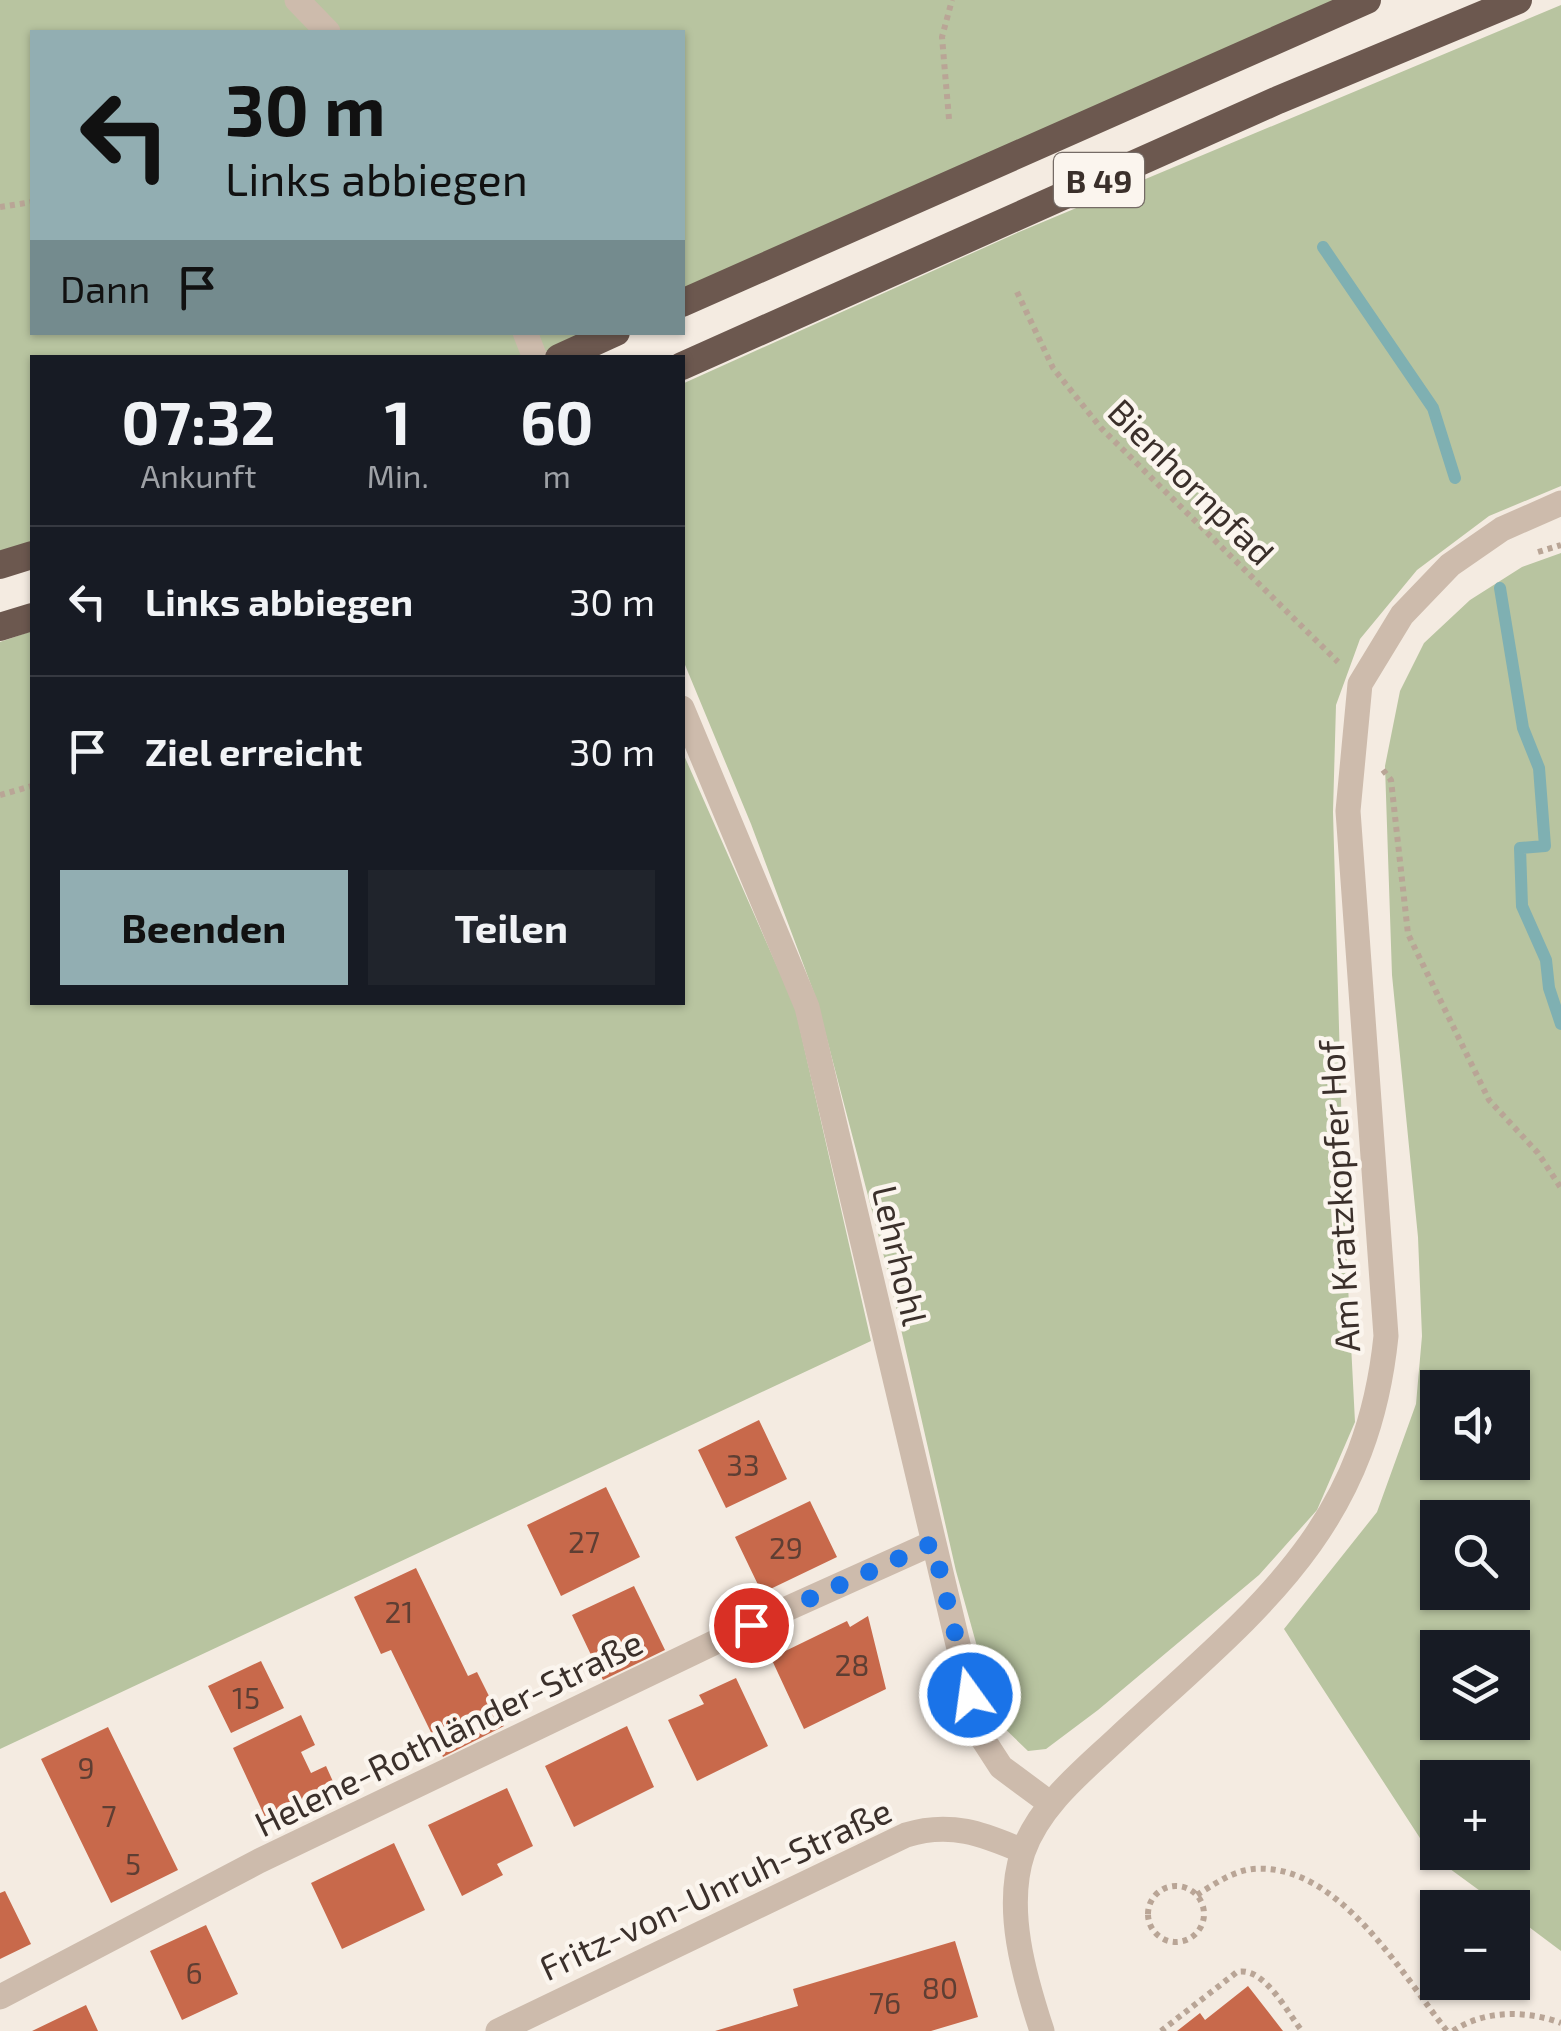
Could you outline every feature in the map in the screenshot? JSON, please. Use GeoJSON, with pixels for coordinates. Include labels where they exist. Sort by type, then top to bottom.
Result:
{"type":"FeatureCollection","features":[{"type":"Feature","properties":{"kind":"highway","name":"B 49"},"geometry":{"type":"LineString","coordinates":[[685,302],[1367,0]]}},
{"type":"Feature","properties":{"kind":"highway","name":"B 49"},"geometry":{"type":"LineString","coordinates":[[685,365],[1278,100],[1518,0]]}},
{"type":"Feature","properties":{"kind":"highway"},"geometry":{"type":"LineString","coordinates":[[566,355],[609,335]]}},
{"type":"Feature","properties":{"kind":"highway"},"geometry":{"type":"LineString","coordinates":[[0,565],[30,556]]}},
{"type":"Feature","properties":{"kind":"highway"},"geometry":{"type":"LineString","coordinates":[[0,627],[30,617]]}},
{"type":"Feature","properties":{"kind":"street"},"geometry":{"type":"LineString","coordinates":[[297,0],[326,30]]}},
{"type":"Feature","properties":{"kind":"street","name":"Am Kratzkopfer Hof"},"geometry":{"type":"LineString","coordinates":[[1024,1851],[1051,1804],[1281,1584],[1326,1526],[1344,1492],[1373,1416],[1386,1336],[1348,811],[1360,684],[1402,614],[1450,565],[1502,529],[1561,503]]}},
{"type":"Feature","properties":{"kind":"street","name":"Lehrhohl"},"geometry":{"type":"LineString","coordinates":[[685,715],[807,1008],[980,1733],[988,1752],[1011,1777],[1051,1804]]}},
{"type":"Feature","properties":{"kind":"street","name":"Helene-Rothländer-Straße"},"geometry":{"type":"LineString","coordinates":[[0,1997],[259,1861],[751,1625],[933,1543]]}},
{"type":"Feature","properties":{"kind":"street","name":"Fritz-von-Unruh-Straße"},"geometry":{"type":"LineString","coordinates":[[498,2031],[906,1835],[928,1828],[966,1829],[1024,1851]]}},
{"type":"Feature","properties":{"kind":"street"},"geometry":{"type":"LineString","coordinates":[[1024,1851],[1015,1889],[1015,1910],[1042,2031]]}},
{"type":"Feature","properties":{"kind":"path"},"geometry":{"type":"LineString","coordinates":[[948,119],[942,38],[952,0]]}},
{"type":"Feature","properties":{"kind":"path"},"geometry":{"type":"LineString","coordinates":[[0,206],[30,202]]}},
{"type":"Feature","properties":{"kind":"path","name":"Bienhornpfad"},"geometry":{"type":"LineString","coordinates":[[1017,292],[1053,368],[1101,428],[1360,684]]}},
{"type":"Feature","properties":{"kind":"path"},"geometry":{"type":"LineString","coordinates":[[1528,556],[1561,544]]}},
{"type":"Feature","properties":{"kind":"path"},"geometry":{"type":"LineString","coordinates":[[1378,766],[1391,780],[1408,934],[1489,1100],[1538,1154],[1561,1188]]}},
{"type":"Feature","properties":{"kind":"path"},"geometry":{"type":"LineString","coordinates":[[0,795],[30,787]]}},
{"type":"Feature","properties":{"kind":"path"},"geometry":{"type":"LineString","coordinates":[[1197,1895],[1220,1880],[1251,1869],[1280,1871],[1323,1888],[1354,1914],[1450,2031],[1493,2016],[1524,2014],[1561,2023]]}},
{"type":"Feature","properties":{"kind":"path"},"geometry":{"type":"LineString","coordinates":[[1180,1886],[1197,1895],[1204,1920],[1194,1935],[1178,1942],[1161,1938],[1149,1924],[1149,1904],[1161,1890],[1180,1886]]}},
{"type":"Feature","properties":{"kind":"path"},"geometry":{"type":"LineString","coordinates":[[1161,2031],[1237,1972],[1246,1970],[1259,1977],[1302,2031]]}},
{"type":"Feature","properties":{"kind":"green space"},"geometry":{"type":"Polygon","coordinates":[[[0,0],[1341,0],[685,290],[685,30],[30,30],[30,335],[585,335],[537,355],[30,355],[30,543],[0,553],[0,0]]]}},
{"type":"Feature","properties":{"kind":"green space"},"geometry":{"type":"Polygon","coordinates":[[[1561,5],[1561,486],[1489,516],[1417,570],[1360,639],[1336,705],[1333,812],[1344,1207],[1355,1422],[1317,1510],[1259,1575],[1098,1710],[1046,1749],[1028,1751],[998,1722],[956,1571],[888,1272],[817,1001],[751,824],[685,665],[685,383],[1019,232],[1561,5]]]}},
{"type":"Feature","properties":{"kind":"green space"},"geometry":{"type":"Polygon","coordinates":[[[1561,553],[1561,1951],[1530,1928],[1530,1890],[1479,1890],[1451,1870],[1530,1870],[1530,1760],[1420,1760],[1420,1838],[1284,1629],[1377,1512],[1416,1404],[1422,1336],[1418,1237],[1392,975],[1385,766],[1400,691],[1424,643],[1470,600],[1522,567],[1561,553]]]}},
{"type":"Feature","properties":{"kind":"green space"},"geometry":{"type":"Polygon","coordinates":[[[30,632],[30,1005],[685,1005],[685,758],[795,1007],[871,1341],[0,1749],[0,642],[30,632]]]}},
{"type":"Feature","properties":{"kind":"building"},"geometry":{"type":"Polygon","coordinates":[[[759,1420],[787,1479],[726,1508],[698,1450],[759,1420]]]}},
{"type":"Feature","properties":{"kind":"building"},"geometry":{"type":"Polygon","coordinates":[[[606,1487],[640,1557],[561,1596],[527,1525],[606,1487]]]}},
{"type":"Feature","properties":{"kind":"building"},"geometry":{"type":"Polygon","coordinates":[[[810,1501],[837,1557],[762,1593],[735,1537],[810,1501]]]}},
{"type":"Feature","properties":{"kind":"building"},"geometry":{"type":"Polygon","coordinates":[[[416,1568],[468,1676],[477,1672],[504,1726],[443,1757],[391,1650],[381,1654],[354,1597],[416,1568]]]}},
{"type":"Feature","properties":{"kind":"building"},"geometry":{"type":"Polygon","coordinates":[[[634,1586],[665,1650],[603,1680],[572,1615],[634,1586]]]}},
{"type":"Feature","properties":{"kind":"building"},"geometry":{"type":"Polygon","coordinates":[[[868,1616],[886,1689],[804,1729],[771,1658],[847,1621],[850,1627],[868,1616]]]}},
{"type":"Feature","properties":{"kind":"building"},"geometry":{"type":"Polygon","coordinates":[[[261,1661],[284,1708],[231,1733],[208,1686],[261,1661]]]}},
{"type":"Feature","properties":{"kind":"building"},"geometry":{"type":"Polygon","coordinates":[[[736,1678],[768,1746],[697,1781],[668,1720],[704,1704],[699,1695],[736,1678]]]}},
{"type":"Feature","properties":{"kind":"building"},"geometry":{"type":"Polygon","coordinates":[[[301,1715],[315,1745],[301,1752],[311,1773],[326,1766],[340,1797],[281,1826],[266,1819],[233,1748],[301,1715]]]}},
{"type":"Feature","properties":{"kind":"building"},"geometry":{"type":"Polygon","coordinates":[[[627,1726],[654,1787],[574,1827],[545,1766],[627,1726]]]}},
{"type":"Feature","properties":{"kind":"building"},"geometry":{"type":"Polygon","coordinates":[[[108,1727],[178,1870],[111,1903],[41,1759],[108,1727]]]}},
{"type":"Feature","properties":{"kind":"building"},"geometry":{"type":"Polygon","coordinates":[[[507,1788],[533,1846],[497,1864],[503,1875],[462,1896],[428,1825],[507,1788]]]}},
{"type":"Feature","properties":{"kind":"building"},"geometry":{"type":"Polygon","coordinates":[[[394,1843],[425,1910],[342,1949],[311,1883],[394,1843]]]}},
{"type":"Feature","properties":{"kind":"building"},"geometry":{"type":"Polygon","coordinates":[[[5,1891],[31,1944],[0,1959],[0,1893],[5,1891]]]}},
{"type":"Feature","properties":{"kind":"building"},"geometry":{"type":"Polygon","coordinates":[[[206,1925],[238,1994],[182,2020],[150,1951],[206,1925]]]}},
{"type":"Feature","properties":{"kind":"building"},"geometry":{"type":"Polygon","coordinates":[[[955,1941],[978,2017],[931,2031],[715,2031],[798,2006],[793,1989],[955,1941]]]}},
{"type":"Feature","properties":{"kind":"building"},"geometry":{"type":"Polygon","coordinates":[[[1248,1986],[1283,2031],[1177,2031],[1200,2013],[1205,2020],[1248,1986]]]}},
{"type":"Feature","properties":{"kind":"building"},"geometry":{"type":"Polygon","coordinates":[[[86,2005],[98,2031],[32,2031],[86,2005]]]}},
{"type":"Feature","properties":{"kind":"waterway"},"geometry":{"type":"LineString","coordinates":[[1323,247],[1433,408],[1455,478]]}},
{"type":"Feature","properties":{"kind":"waterway"},"geometry":{"type":"LineString","coordinates":[[1500,588],[1523,728],[1539,768],[1545,846],[1520,848],[1522,906],[1546,960],[1549,988],[1561,1024]]}},
{"type":"Feature","properties":{"kind":"route"},"geometry":{"type":"LineString","coordinates":[[751,1625],[933,1543],[970,1695]]}}]}
